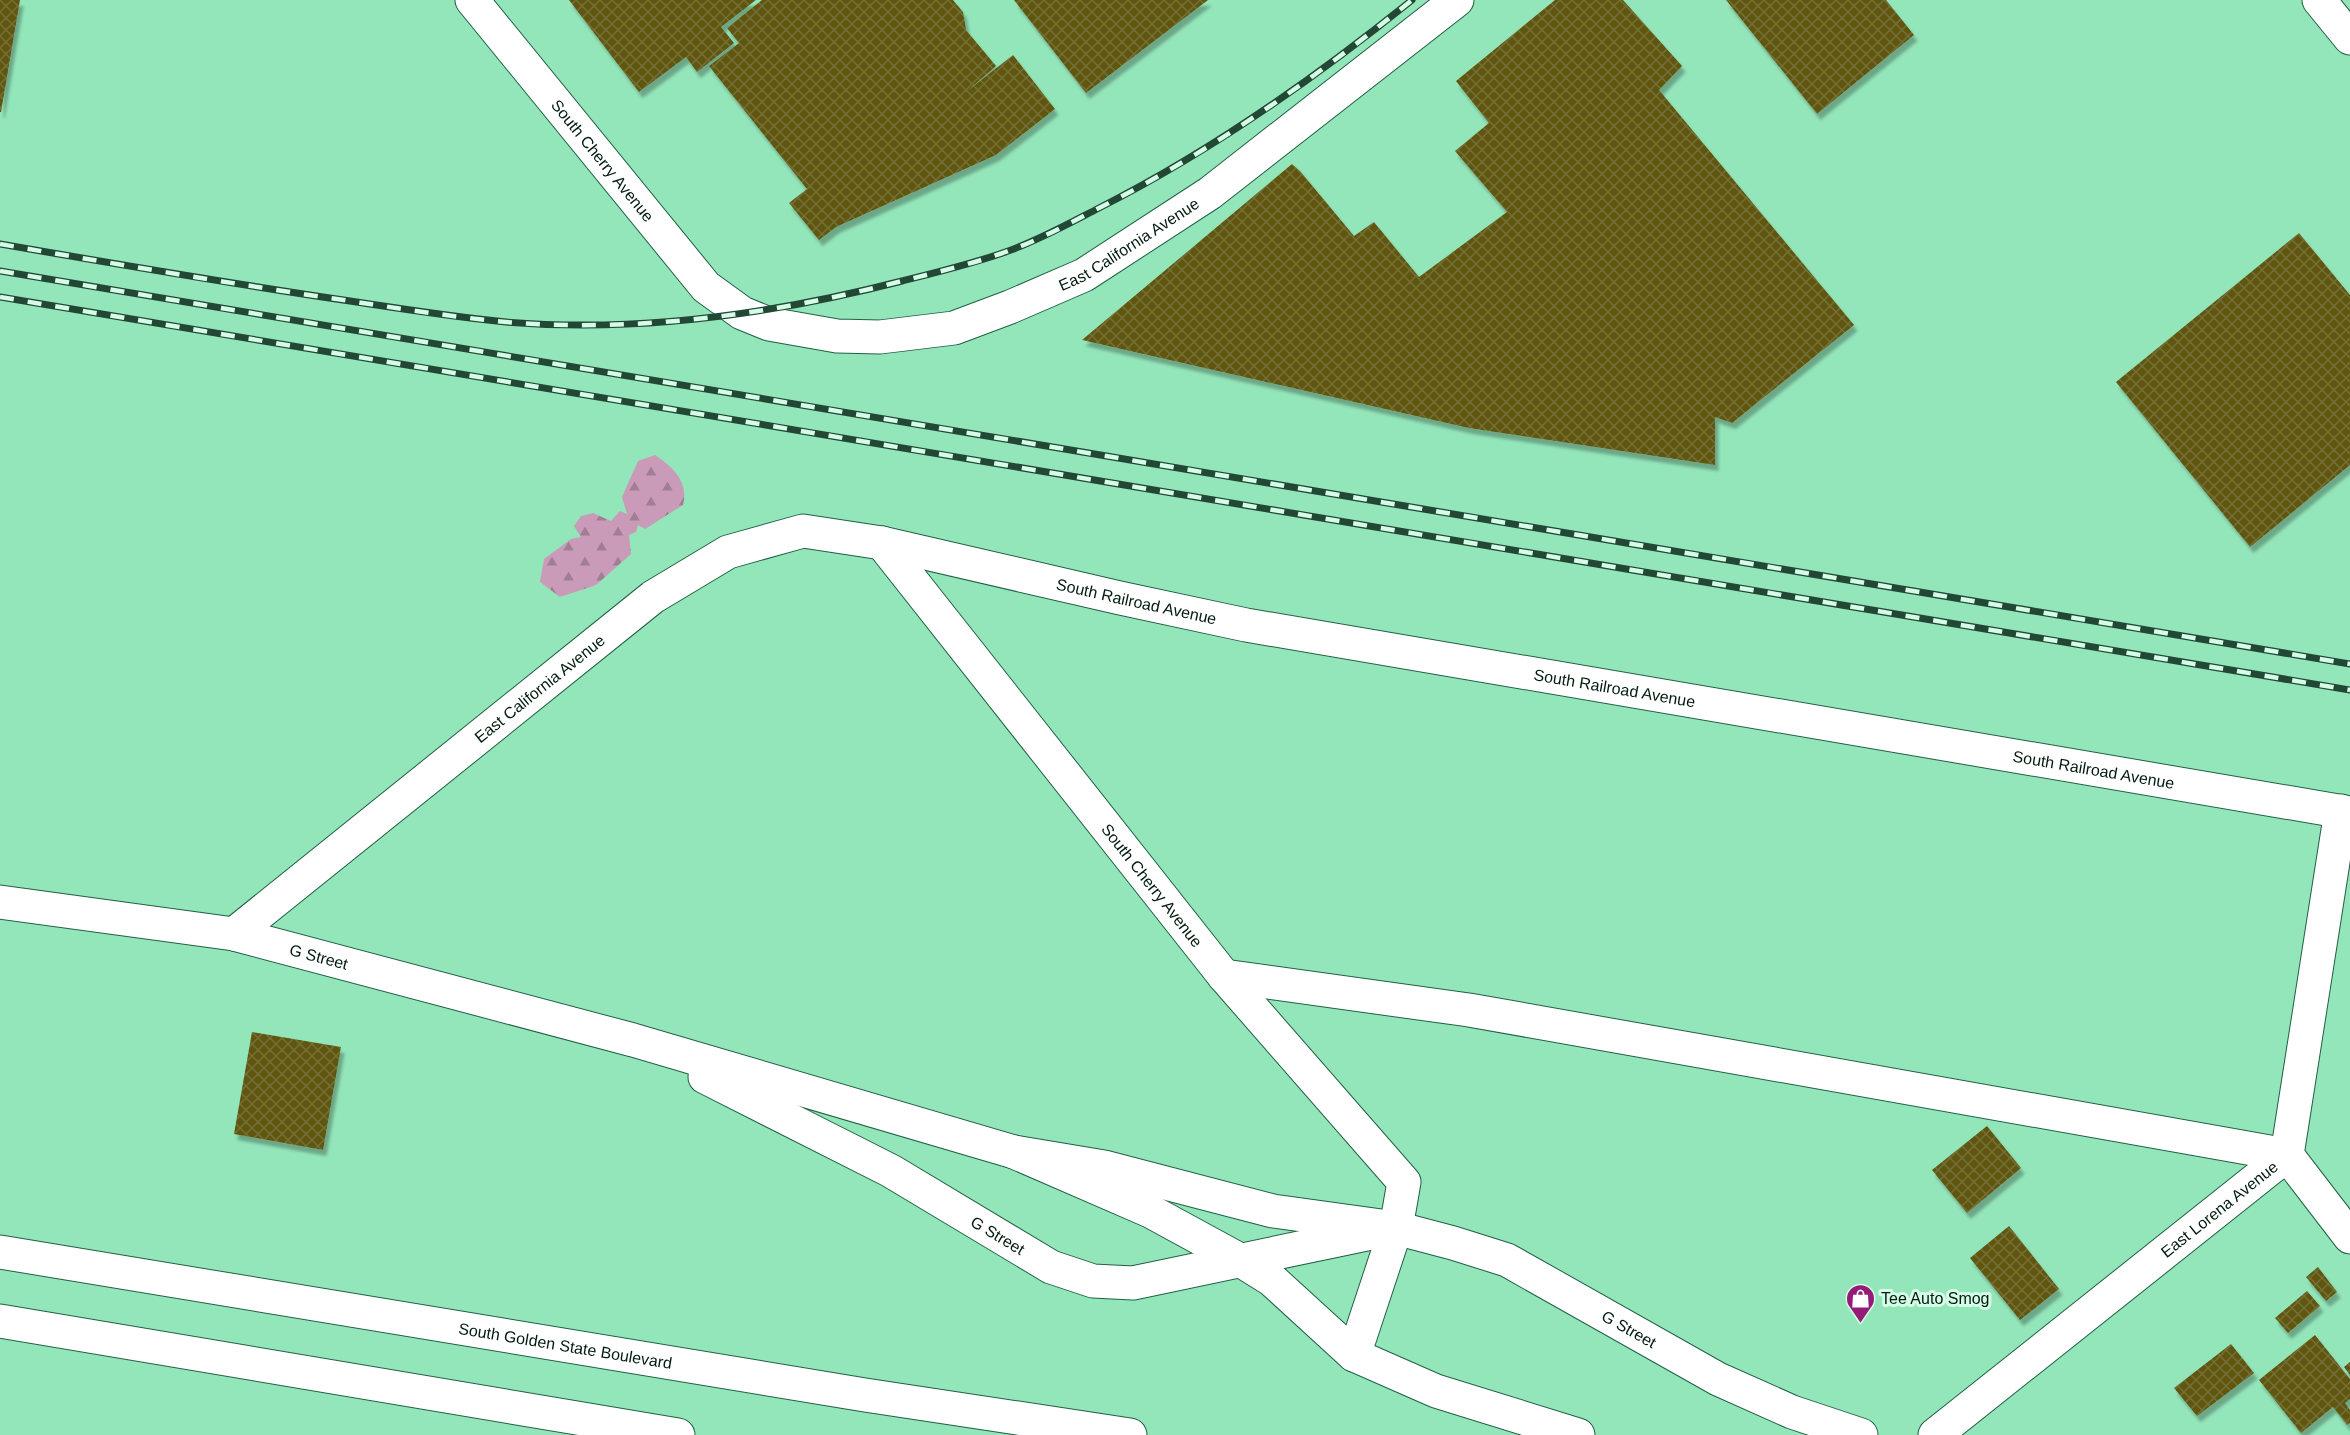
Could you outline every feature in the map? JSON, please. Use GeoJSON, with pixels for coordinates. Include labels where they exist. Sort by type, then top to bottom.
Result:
{"type":"FeatureCollection","features":[{"type":"Feature","properties":{"kind":"main road","name":"South Cherry Avenue"},"geometry":{"type":"LineString","coordinates":[[472,0],[682,260],[706,287],[742,313]]}},
{"type":"Feature","properties":{"kind":"main road","name":"East California Avenue"},"geometry":{"type":"LineString","coordinates":[[742,313],[770,324],[806,332],[880,338],[954,328],[1010,308],[1084,275],[1210,193],[1457,0]]}},
{"type":"Feature","properties":{"kind":"main road"},"geometry":{"type":"LineString","coordinates":[[2319,0],[2350,38]]}},
{"type":"Feature","properties":{"kind":"main road","name":"East California Avenue"},"geometry":{"type":"LineString","coordinates":[[234,934],[653,597],[728,552],[803,531],[882,543]]}},
{"type":"Feature","properties":{"kind":"main road","name":"South Cherry Avenue"},"geometry":{"type":"LineString","coordinates":[[882,543],[1224,976],[1404,1182],[1396,1228]]}},
{"type":"Feature","properties":{"kind":"main road","name":"South Railroad Avenue"},"geometry":{"type":"LineString","coordinates":[[882,543],[1246,625],[2346,812]]}},
{"type":"Feature","properties":{"kind":"main road","name":"East Lorena Avenue"},"geometry":{"type":"LineString","coordinates":[[1935,1435],[2288,1155],[2346,812]]}},
{"type":"Feature","properties":{"kind":"main road","name":"G Street"},"geometry":{"type":"LineString","coordinates":[[0,902],[234,934],[633,1040],[1014,1152],[1104,1167],[1274,1211],[1396,1228],[1453,1243],[1507,1260],[1718,1379],[1792,1412],[1861,1435]]}},
{"type":"Feature","properties":{"kind":"main road"},"geometry":{"type":"LineString","coordinates":[[1224,976],[1481,1012],[2288,1155],[2350,1237]]}},
{"type":"Feature","properties":{"kind":"main road","name":"G Street"},"geometry":{"type":"LineString","coordinates":[[633,1040],[891,1171],[1051,1267],[1093,1281],[1133,1283],[1396,1228]]}},
{"type":"Feature","properties":{"kind":"main road"},"geometry":{"type":"LineString","coordinates":[[1014,1152],[1150,1211],[1240,1260],[1272,1280],[1353,1355],[1436,1391],[1578,1435]]}},
{"type":"Feature","properties":{"kind":"main road"},"geometry":{"type":"LineString","coordinates":[[1353,1355],[1396,1228]]}},
{"type":"Feature","properties":{"kind":"main road","name":"South Golden State Boulevard"},"geometry":{"type":"LineString","coordinates":[[0,1252],[865,1395],[1130,1435]]}},
{"type":"Feature","properties":{"kind":"main road"},"geometry":{"type":"LineString","coordinates":[[0,1320],[678,1435]]}},
{"type":"Feature","properties":{"kind":"green space"},"geometry":{"type":"Polygon","coordinates":[[[655,455],[673,470],[682,482],[683,505],[645,529],[638,525],[636,532],[629,535],[631,554],[596,585],[560,597],[540,582],[544,559],[571,539],[581,537],[574,526],[581,516],[593,513],[611,521],[620,511],[627,514],[622,497],[638,461],[655,455]]]}},
{"type":"Feature","properties":{"kind":"building"},"geometry":{"type":"Polygon","coordinates":[[[0,0],[20,0],[1,112],[0,112],[0,0]]]}},
{"type":"Feature","properties":{"kind":"building"},"geometry":{"type":"Polygon","coordinates":[[[569,0],[756,0],[721,27],[734,43],[697,72],[686,57],[639,92],[569,0]]]}},
{"type":"Feature","properties":{"kind":"building"},"geometry":{"type":"Polygon","coordinates":[[[762,0],[953,0],[963,12],[966,30],[996,66],[966,92],[1013,55],[1055,109],[996,155],[836,227],[819,240],[789,203],[807,189],[709,66],[739,43],[727,28],[762,0]]]}},
{"type":"Feature","properties":{"kind":"building"},"geometry":{"type":"Polygon","coordinates":[[[1014,0],[1208,0],[1086,93],[1014,0]]]}},
{"type":"Feature","properties":{"kind":"building"},"geometry":{"type":"Polygon","coordinates":[[[1555,0],[1623,0],[1682,66],[1659,90],[1854,325],[1732,423],[1715,417],[1715,465],[1469,428],[1082,340],[1292,164],[1354,236],[1374,222],[1419,277],[1507,212],[1455,151],[1489,123],[1456,81],[1555,0]]]}},
{"type":"Feature","properties":{"kind":"building"},"geometry":{"type":"Polygon","coordinates":[[[1726,0],[1886,0],[1914,35],[1817,114],[1726,0]]]}},
{"type":"Feature","properties":{"kind":"building"},"geometry":{"type":"Polygon","coordinates":[[[2299,233],[2350,295],[2350,465],[2250,547],[2116,382],[2299,233]]]}},
{"type":"Feature","properties":{"kind":"building"},"geometry":{"type":"Polygon","coordinates":[[[252,1032],[341,1047],[323,1150],[234,1134],[252,1032]]]}},
{"type":"Feature","properties":{"kind":"building"},"geometry":{"type":"Polygon","coordinates":[[[1987,1126],[2021,1168],[1967,1213],[1932,1170],[1987,1126]]]}},
{"type":"Feature","properties":{"kind":"building"},"geometry":{"type":"Polygon","coordinates":[[[2009,1226],[2059,1289],[2020,1320],[1970,1258],[2009,1226]]]}},
{"type":"Feature","properties":{"kind":"building"},"geometry":{"type":"Polygon","coordinates":[[[2318,1267],[2337,1292],[2326,1301],[2306,1277],[2318,1267]]]}},
{"type":"Feature","properties":{"kind":"building"},"geometry":{"type":"Polygon","coordinates":[[[2307,1291],[2320,1306],[2288,1333],[2275,1318],[2307,1291]]]}},
{"type":"Feature","properties":{"kind":"building"},"geometry":{"type":"Polygon","coordinates":[[[2315,1335],[2350,1379],[2350,1399],[2345,1403],[2350,1410],[2350,1423],[2347,1425],[2333,1407],[2301,1433],[2259,1380],[2315,1335]]]}},
{"type":"Feature","properties":{"kind":"building"},"geometry":{"type":"Polygon","coordinates":[[[2231,1344],[2254,1373],[2197,1416],[2174,1388],[2231,1344]]]}},
{"type":"Feature","properties":{"kind":"building"},"geometry":{"type":"Polygon","coordinates":[[[2350,1362],[2350,1375],[2344,1367],[2350,1362]]]}},
{"type":"Feature","properties":{"kind":"railway"},"geometry":{"type":"LineString","coordinates":[[0,244],[262,288],[428,313],[506,322],[556,325],[656,323],[805,303],[971,263],[1033,241],[1141,186],[1222,138],[1300,86],[1412,0]]}},
{"type":"Feature","properties":{"kind":"railway"},"geometry":{"type":"LineString","coordinates":[[0,271],[2350,664]]}},
{"type":"Feature","properties":{"kind":"railway"},"geometry":{"type":"LineString","coordinates":[[0,297],[2350,690]]}},
{"type":"Feature","properties":{"kind":"place","name":"Tee Auto Smog"},"geometry":{"type":"Point","coordinates":[1860,1324]}}]}
